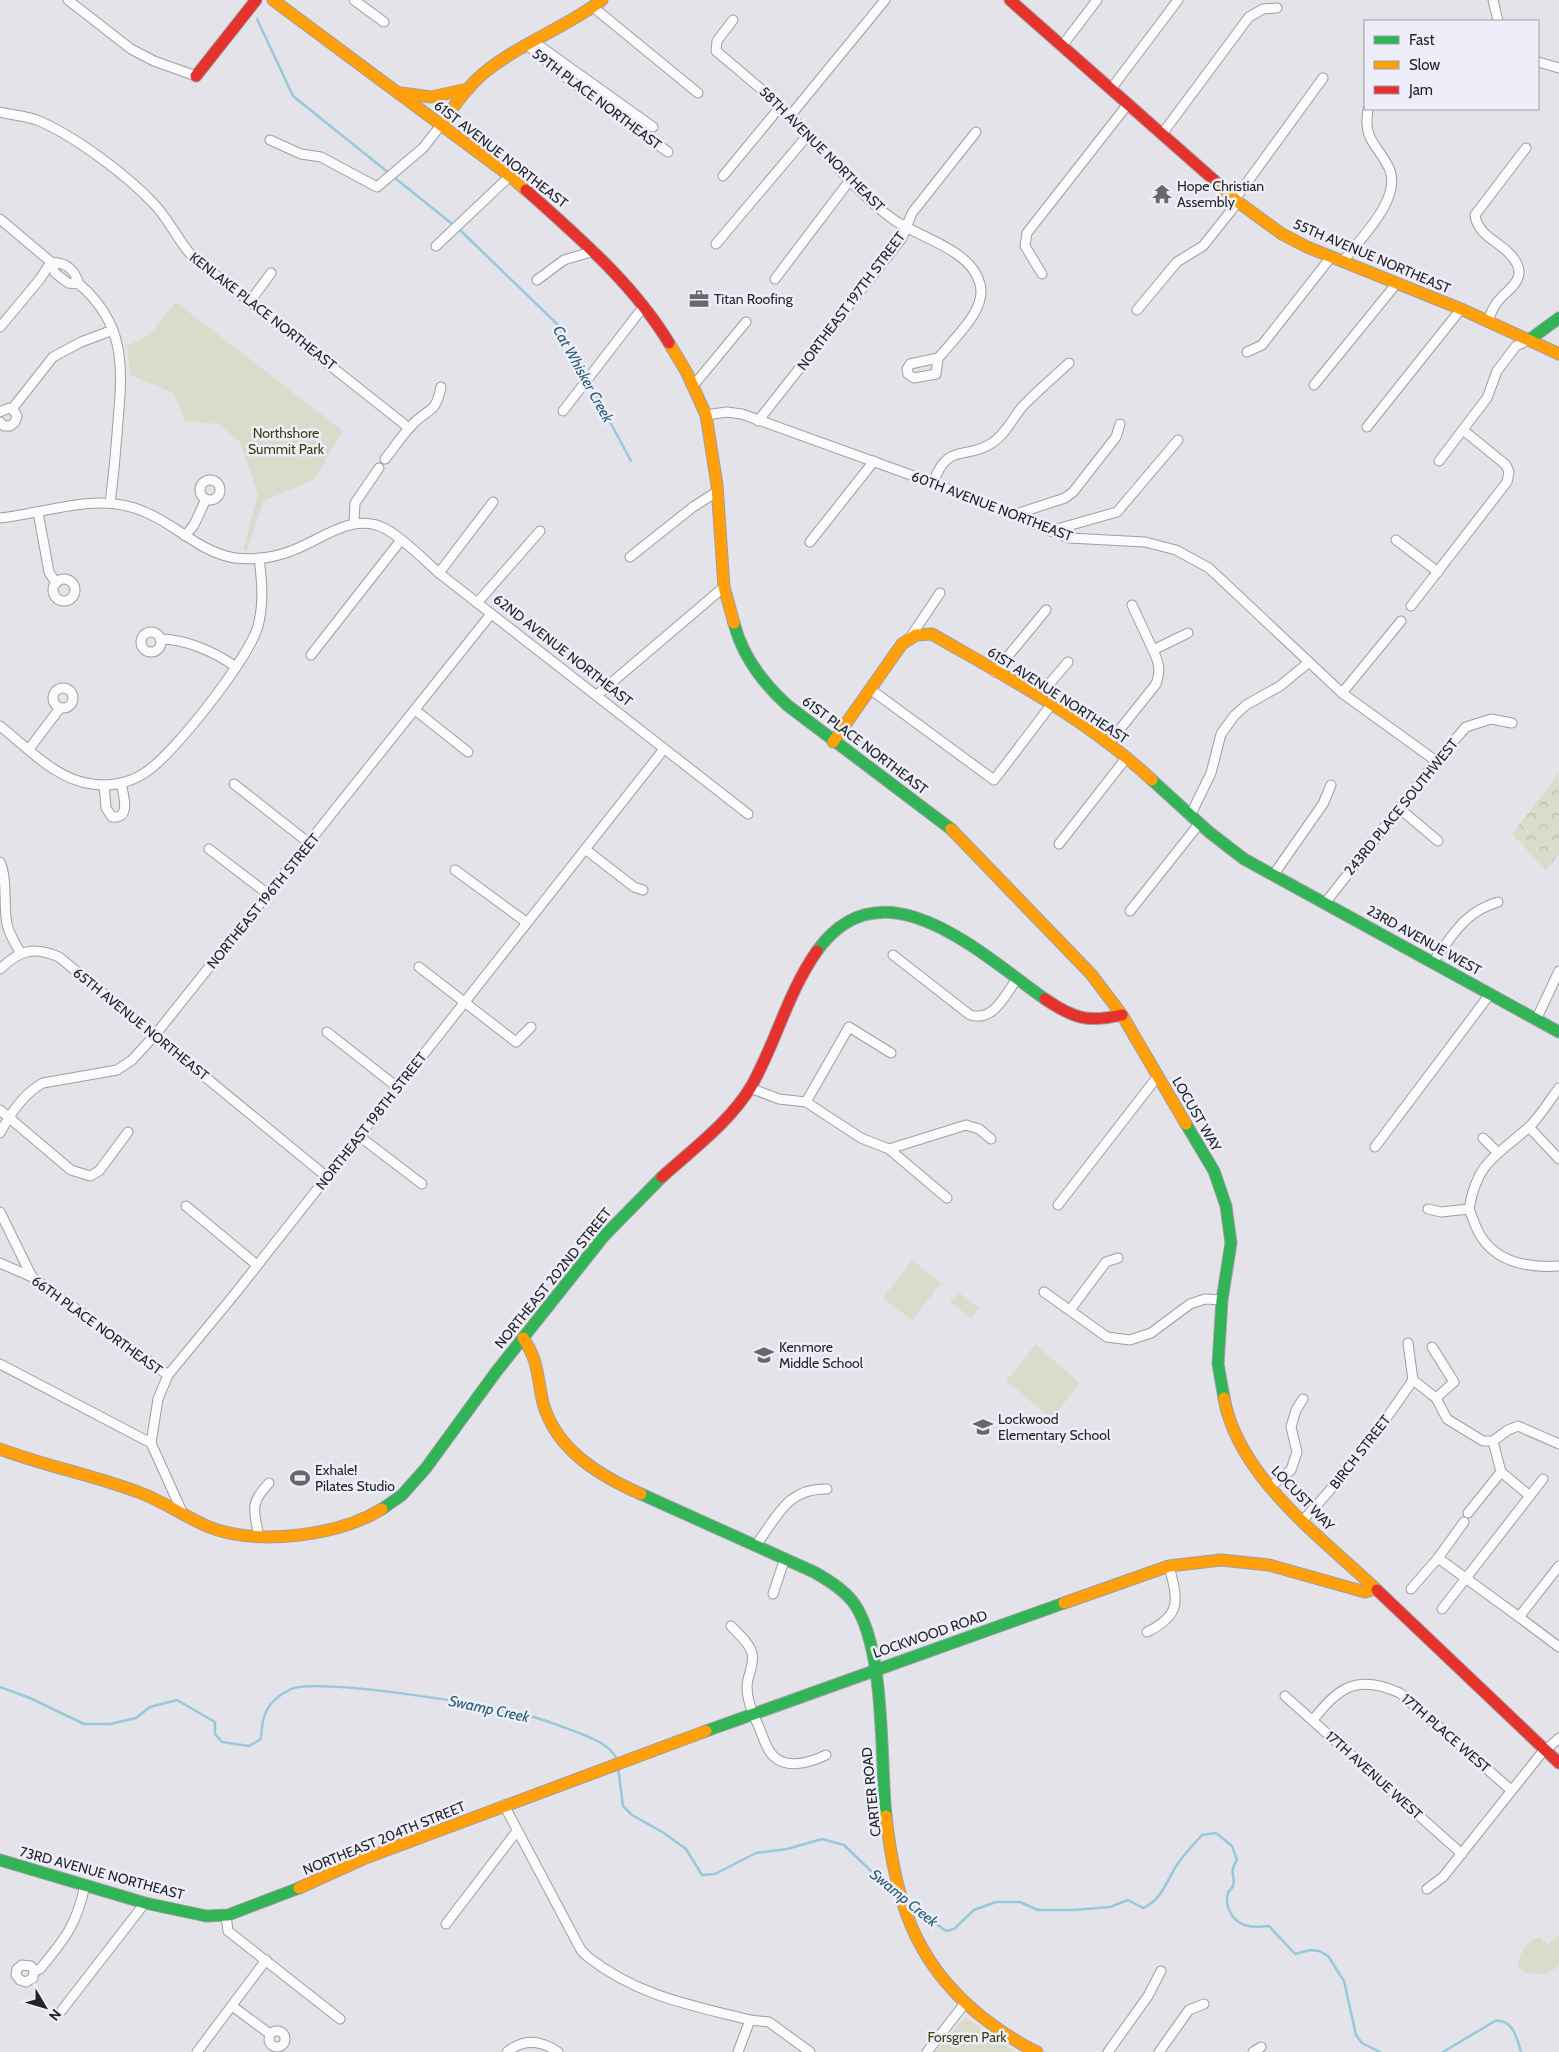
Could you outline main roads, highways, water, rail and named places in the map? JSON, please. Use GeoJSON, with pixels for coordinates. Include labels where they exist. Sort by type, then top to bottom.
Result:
{"type":"FeatureCollection","features":[{"type":"Feature","properties":{"kind":"waterway","name":"Cat Whisker Creek"},"geometry":{"type":"LineString","coordinates":[[257,19],[293,96],[451,223]]}},
{"type":"Feature","properties":{"kind":"waterway","name":"Cat Whisker Creek"},"geometry":{"type":"LineString","coordinates":[[461,231],[557,324],[585,376]]}},
{"type":"Feature","properties":{"kind":"waterway","name":"Cat Whisker Creek"},"geometry":{"type":"LineString","coordinates":[[588,381],[631,461]]}},
{"type":"Feature","properties":{"kind":"waterway","name":"Swamp Creek"},"geometry":{"type":"LineString","coordinates":[[0,1687],[30,1698],[84,1724],[110,1724],[136,1718],[150,1707],[177,1700],[215,1722],[215,1734],[222,1742],[249,1746],[261,1739],[264,1716],[270,1704],[289,1690],[304,1687],[330,1687],[402,1693],[475,1704],[540,1719],[598,1741],[608,1748],[617,1759]]}},
{"type":"Feature","properties":{"kind":"waterway","name":"Swamp Creek"},"geometry":{"type":"LineString","coordinates":[[618,1767],[623,1806],[632,1815],[664,1833],[686,1849],[702,1875],[715,1874],[756,1853],[787,1849],[822,1839],[844,1845],[895,1894]]}},
{"type":"Feature","properties":{"kind":"waterway","name":"Swamp Creek"},"geometry":{"type":"LineString","coordinates":[[905,1901],[946,1931],[954,1929],[974,1910],[996,1902],[1020,1902],[1038,1910],[1073,1910],[1110,1907],[1128,1900],[1143,1908],[1159,1896],[1181,1859],[1202,1835],[1216,1833],[1232,1846],[1237,1860],[1233,1868],[1233,1886],[1228,1892],[1227,1899],[1231,1914],[1244,1925],[1254,1927],[1269,1926],[1295,1954],[1310,1950],[1319,1951],[1328,1956],[1344,1981],[1356,2035],[1362,2043],[1380,2052]]}},
{"type":"Feature","properties":{"kind":"waterway","name":"Swamp Creek"},"geometry":{"type":"LineString","coordinates":[[1443,2052],[1495,2021],[1501,2021],[1510,2026],[1516,2036],[1521,2052]]}},
{"type":"Feature","properties":{"kind":"place","name":"Hope Christian Assembly"},"geometry":{"type":"Point","coordinates":[1162,194]}},
{"type":"Feature","properties":{"kind":"place","name":"Titan Roofing"},"geometry":{"type":"Point","coordinates":[699,299]}},
{"type":"Feature","properties":{"kind":"place","name":"Kenmore Middle School"},"geometry":{"type":"Point","coordinates":[764,1355]}},
{"type":"Feature","properties":{"kind":"place","name":"Lockwood Elementary School"},"geometry":{"type":"Point","coordinates":[983,1427]}},
{"type":"Feature","properties":{"kind":"place","name":"Exhale! Pilates Studio"},"geometry":{"type":"Point","coordinates":[300,1478]}},
{"type":"Feature","properties":{"kind":"park label","name":"Northshore Summit Park"},"geometry":{"type":"Point","coordinates":[286,442]}},
{"type":"Feature","properties":{"kind":"park label","name":"Forsgren Park"},"geometry":{"type":"Point","coordinates":[967,2037]}}]}
